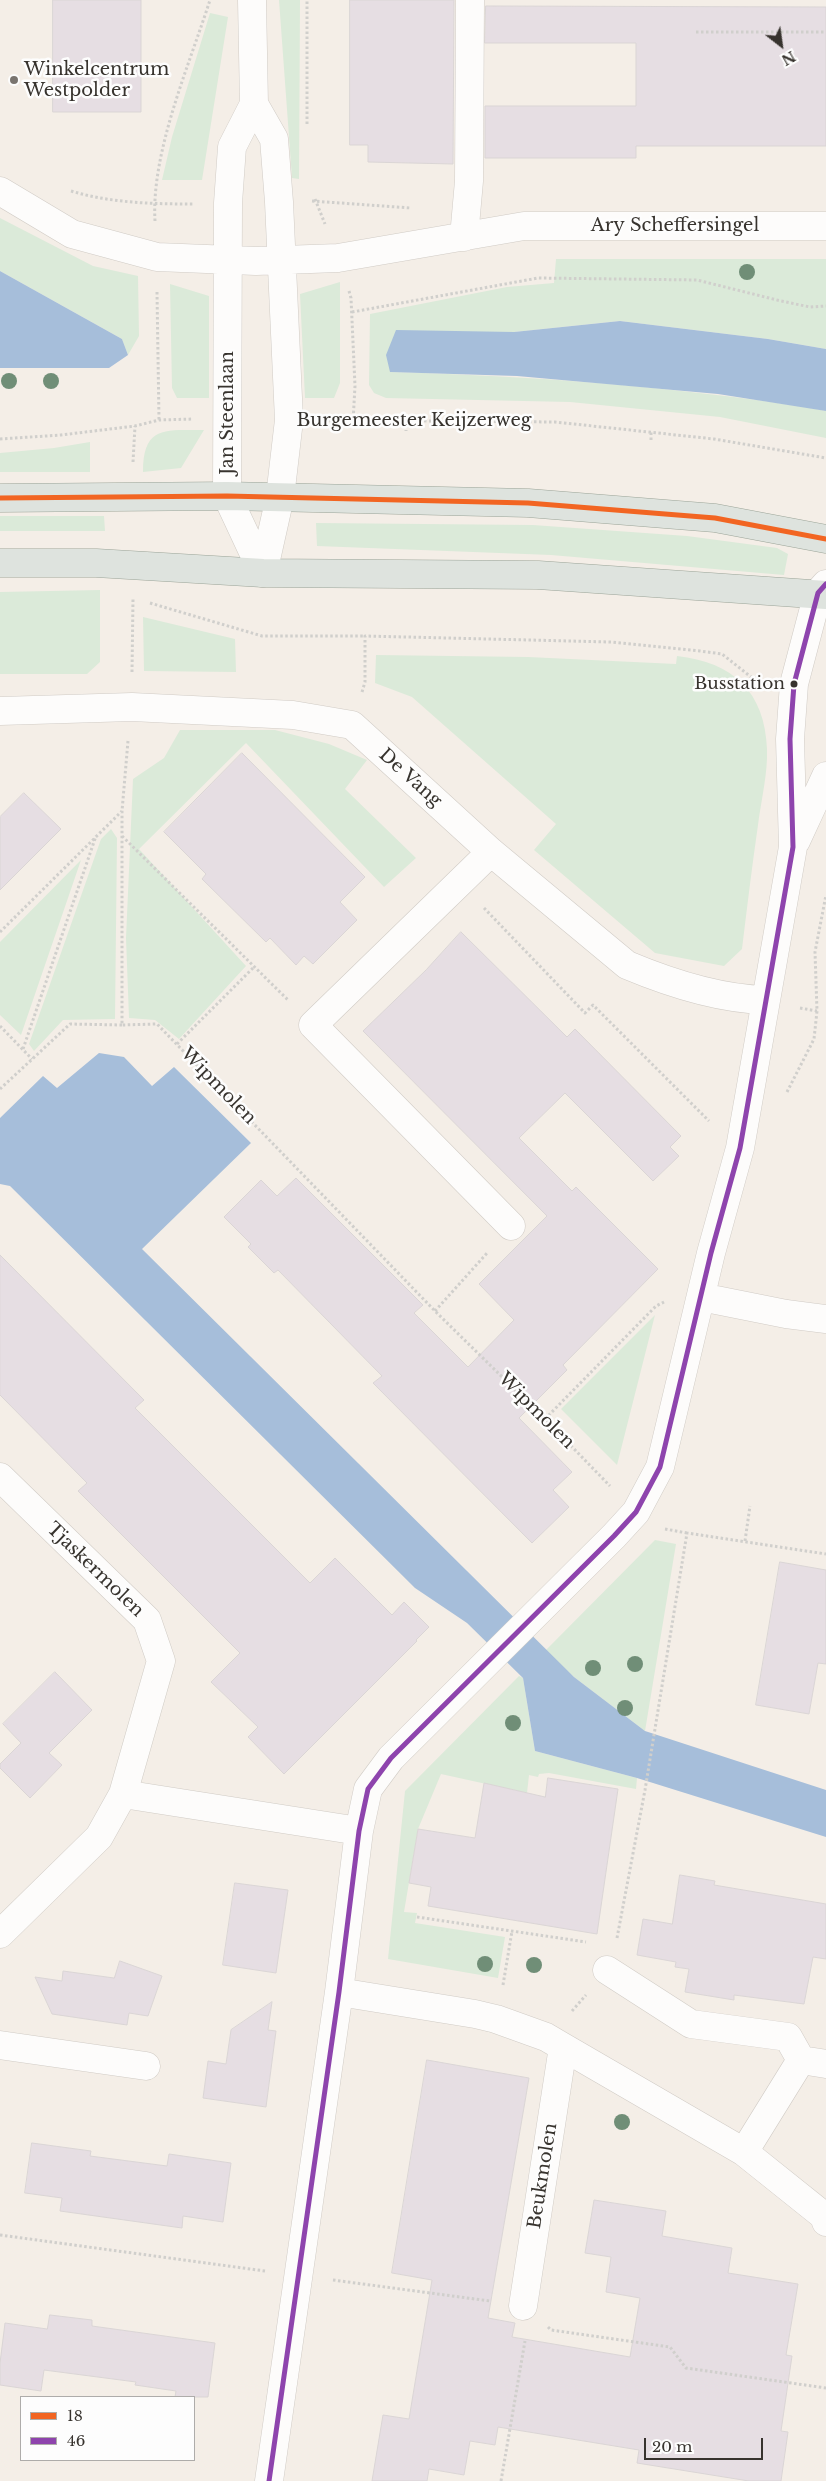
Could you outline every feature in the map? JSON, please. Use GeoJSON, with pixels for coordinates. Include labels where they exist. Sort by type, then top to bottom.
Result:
{"type":"FeatureCollection","features":[{"type":"Feature","properties":{"kind":"main road"},"geometry":{"type":"LineString","coordinates":[[0,498],[227,496],[528,503],[715,518],[826,539]]}},
{"type":"Feature","properties":{"kind":"main road"},"geometry":{"type":"LineString","coordinates":[[0,563],[96,563],[263,573],[538,575],[686,587],[823,591]]}},
{"type":"Feature","properties":{"kind":"street","name":"Jan Steenlaan"},"geometry":{"type":"LineString","coordinates":[[252,0],[254,104],[232,148],[228,203],[227,496],[263,573]]}},
{"type":"Feature","properties":{"kind":"street"},"geometry":{"type":"LineString","coordinates":[[464,227],[469,181],[470,0]]}},
{"type":"Feature","properties":{"kind":"street","name":"Jan Steenlaan"},"geometry":{"type":"LineString","coordinates":[[254,104],[274,139],[279,202],[289,420],[280,497],[263,573]]}},
{"type":"Feature","properties":{"kind":"street","name":"Ary Scheffersingel"},"geometry":{"type":"LineString","coordinates":[[0,191],[72,234],[157,258],[282,260],[338,258],[464,227],[826,226]]}},
{"type":"Feature","properties":{"kind":"street"},"geometry":{"type":"LineString","coordinates":[[269,2481],[339,1992],[359,1831],[368,1788],[391,1758],[636,1512],[660,1467],[700,1297],[740,1148],[793,847],[790,739],[794,684],[823,591]]}},
{"type":"Feature","properties":{"kind":"street"},"geometry":{"type":"LineString","coordinates":[[0,711],[132,707],[293,715],[352,725]]}},
{"type":"Feature","properties":{"kind":"street","name":"De Vang"},"geometry":{"type":"LineString","coordinates":[[352,725],[491,852],[627,965],[651,975],[740,1000],[766,1000]]}},
{"type":"Feature","properties":{"kind":"street"},"geometry":{"type":"LineString","coordinates":[[793,847],[826,776]]}},
{"type":"Feature","properties":{"kind":"street"},"geometry":{"type":"LineString","coordinates":[[491,852],[313,1025],[511,1226]]}},
{"type":"Feature","properties":{"kind":"street"},"geometry":{"type":"LineString","coordinates":[[700,1297],[786,1314],[826,1319]]}},
{"type":"Feature","properties":{"kind":"street","name":"Tjaskermolen"},"geometry":{"type":"LineString","coordinates":[[0,1477],[147,1620],[161,1661],[123,1794],[99,1837],[0,1934]]}},
{"type":"Feature","properties":{"kind":"street"},"geometry":{"type":"LineString","coordinates":[[123,1794],[359,1831]]}},
{"type":"Feature","properties":{"kind":"street"},"geometry":{"type":"LineString","coordinates":[[606,1970],[691,2024],[788,2037],[814,2062],[744,2152]]}},
{"type":"Feature","properties":{"kind":"street"},"geometry":{"type":"LineString","coordinates":[[339,1992],[496,2019],[554,2042],[744,2152],[824,2216],[826,2222]]}},
{"type":"Feature","properties":{"kind":"street","name":"Beukmolen"},"geometry":{"type":"LineString","coordinates":[[526,2310],[554,2042]]}},
{"type":"Feature","properties":{"kind":"street"},"geometry":{"type":"LineString","coordinates":[[0,2045],[146,2066]]}},
{"type":"Feature","properties":{"kind":"path"},"geometry":{"type":"LineString","coordinates":[[159,420],[157,258],[154,204],[161,153],[210,0]]}},
{"type":"Feature","properties":{"kind":"path"},"geometry":{"type":"LineString","coordinates":[[307,0],[307,127]]}},
{"type":"Feature","properties":{"kind":"path"},"geometry":{"type":"LineString","coordinates":[[696,32],[826,32]]}},
{"type":"Feature","properties":{"kind":"path"},"geometry":{"type":"LineString","coordinates":[[68,190],[97,199],[154,204],[228,203]]}},
{"type":"Feature","properties":{"kind":"path"},"geometry":{"type":"LineString","coordinates":[[313,192],[351,298],[355,386],[353,422]]}},
{"type":"Feature","properties":{"kind":"path"},"geometry":{"type":"LineString","coordinates":[[279,202],[316,201],[426,210],[464,227]]}},
{"type":"Feature","properties":{"kind":"path"},"geometry":{"type":"LineString","coordinates":[[352,312],[538,278],[697,280],[810,307],[826,306]]}},
{"type":"Feature","properties":{"kind":"path"},"geometry":{"type":"LineString","coordinates":[[0,439],[61,435],[135,426],[159,420],[227,419]]}},
{"type":"Feature","properties":{"kind":"path","name":"Burgemeester Keijzerweg"},"geometry":{"type":"LineString","coordinates":[[289,420],[353,422],[406,420],[555,422],[714,439],[826,458]]}},
{"type":"Feature","properties":{"kind":"path"},"geometry":{"type":"LineString","coordinates":[[406,420],[406,431]]}},
{"type":"Feature","properties":{"kind":"path"},"geometry":{"type":"LineString","coordinates":[[650,440],[652,432]]}},
{"type":"Feature","properties":{"kind":"path"},"geometry":{"type":"LineString","coordinates":[[133,598],[262,636],[365,636],[611,642],[722,654],[751,677],[794,684]]}},
{"type":"Feature","properties":{"kind":"path"},"geometry":{"type":"LineString","coordinates":[[352,725],[365,682],[365,636]]}},
{"type":"Feature","properties":{"kind":"path"},"geometry":{"type":"LineString","coordinates":[[122,1024],[122,811],[132,707]]}},
{"type":"Feature","properties":{"kind":"path"},"geometry":{"type":"LineString","coordinates":[[0,932],[122,811]]}},
{"type":"Feature","properties":{"kind":"path"},"geometry":{"type":"LineString","coordinates":[[122,835],[313,1025]]}},
{"type":"Feature","properties":{"kind":"path"},"geometry":{"type":"LineString","coordinates":[[23,1049],[96,836]]}},
{"type":"Feature","properties":{"kind":"path"},"geometry":{"type":"LineString","coordinates":[[459,882],[585,1013],[593,1005],[712,1124]]}},
{"type":"Feature","properties":{"kind":"path"},"geometry":{"type":"LineString","coordinates":[[817,1011],[814,952],[826,895]]}},
{"type":"Feature","properties":{"kind":"path"},"geometry":{"type":"LineString","coordinates":[[177,1044],[254,967]]}},
{"type":"Feature","properties":{"kind":"path","name":"Wipmolen"},"geometry":{"type":"LineString","coordinates":[[0,1089],[70,1024],[157,1024],[435,1311],[636,1512]]}},
{"type":"Feature","properties":{"kind":"path"},"geometry":{"type":"LineString","coordinates":[[0,1026],[32,1059]]}},
{"type":"Feature","properties":{"kind":"path"},"geometry":{"type":"LineString","coordinates":[[435,1311],[511,1226]]}},
{"type":"Feature","properties":{"kind":"path"},"geometry":{"type":"LineString","coordinates":[[545,1419],[656,1306],[671,1298]]}},
{"type":"Feature","properties":{"kind":"path"},"geometry":{"type":"LineString","coordinates":[[745,1541],[750,1506]]}},
{"type":"Feature","properties":{"kind":"path"},"geometry":{"type":"LineString","coordinates":[[554,2042],[579,2004],[606,1970],[616,1947],[645,1790],[687,1533],[826,1554]]}},
{"type":"Feature","properties":{"kind":"path"},"geometry":{"type":"LineString","coordinates":[[417,1918],[588,1943]]}},
{"type":"Feature","properties":{"kind":"path"},"geometry":{"type":"LineString","coordinates":[[496,2019],[512,1931]]}},
{"type":"Feature","properties":{"kind":"path"},"geometry":{"type":"LineString","coordinates":[[0,2235],[298,2275],[526,2310],[551,2330],[670,2347],[686,2368],[826,2388]]}},
{"type":"Feature","properties":{"kind":"path"},"geometry":{"type":"LineString","coordinates":[[501,2481],[526,2310]]}},
{"type":"Feature","properties":{"kind":"green space"},"geometry":{"type":"Polygon","coordinates":[[[279,0],[300,0],[299,179],[292,178],[279,0]]]}},
{"type":"Feature","properties":{"kind":"green space"},"geometry":{"type":"Polygon","coordinates":[[[210,13],[228,17],[202,180],[162,180],[172,137],[210,13]]]}},
{"type":"Feature","properties":{"kind":"green space"},"geometry":{"type":"Polygon","coordinates":[[[0,218],[93,266],[138,276],[139,336],[128,355],[122,339],[0,271],[0,218]]]}},
{"type":"Feature","properties":{"kind":"green space"},"geometry":{"type":"Polygon","coordinates":[[[556,259],[826,259],[826,349],[768,339],[620,321],[514,332],[390,372],[496,376],[601,383],[758,400],[811,408],[826,411],[826,438],[720,417],[570,402],[386,398],[374,393],[369,385],[370,314],[507,287],[554,283],[556,259]]]}},
{"type":"Feature","properties":{"kind":"green space"},"geometry":{"type":"Polygon","coordinates":[[[340,282],[340,383],[334,398],[305,398],[300,294],[340,282]]]}},
{"type":"Feature","properties":{"kind":"green space"},"geometry":{"type":"Polygon","coordinates":[[[170,284],[209,296],[209,398],[177,398],[172,388],[170,284]]]}},
{"type":"Feature","properties":{"kind":"green space"},"geometry":{"type":"Polygon","coordinates":[[[179,430],[204,430],[181,468],[143,472],[147,445],[160,433],[179,430]]]}},
{"type":"Feature","properties":{"kind":"green space"},"geometry":{"type":"Polygon","coordinates":[[[90,442],[90,472],[0,472],[0,453],[54,448],[90,442]]]}},
{"type":"Feature","properties":{"kind":"green space"},"geometry":{"type":"Polygon","coordinates":[[[0,516],[104,516],[105,531],[0,531],[0,516]]]}},
{"type":"Feature","properties":{"kind":"green space"},"geometry":{"type":"Polygon","coordinates":[[[316,523],[533,525],[687,536],[777,548],[788,554],[784,575],[551,555],[317,546],[316,523]]]}},
{"type":"Feature","properties":{"kind":"green space"},"geometry":{"type":"Polygon","coordinates":[[[100,590],[100,662],[87,674],[0,674],[0,592],[100,590]]]}},
{"type":"Feature","properties":{"kind":"green space"},"geometry":{"type":"Polygon","coordinates":[[[143,617],[235,639],[236,672],[144,671],[143,617]]]}},
{"type":"Feature","properties":{"kind":"green space"},"geometry":{"type":"Polygon","coordinates":[[[376,655],[528,657],[676,664],[677,656],[697,659],[730,673],[742,683],[760,711],[765,729],[767,749],[742,949],[724,966],[655,953],[534,850],[556,824],[412,697],[375,683],[376,655]]]}},
{"type":"Feature","properties":{"kind":"green space"},"geometry":{"type":"Polygon","coordinates":[[[180,730],[275,730],[329,744],[367,760],[345,789],[416,858],[384,887],[246,743],[139,849],[246,966],[179,1039],[155,1020],[129,1018],[126,938],[133,779],[164,758],[180,730]]]}},
{"type":"Feature","properties":{"kind":"green space"},"geometry":{"type":"Polygon","coordinates":[[[111,829],[117,838],[115,1019],[63,1020],[34,1051],[29,1044],[101,839],[111,829]]]}},
{"type":"Feature","properties":{"kind":"green space"},"geometry":{"type":"Polygon","coordinates":[[[81,860],[21,1035],[0,1015],[0,942],[81,860]]]}},
{"type":"Feature","properties":{"kind":"green space"},"geometry":{"type":"Polygon","coordinates":[[[655,1315],[617,1465],[561,1409],[655,1315]]]}},
{"type":"Feature","properties":{"kind":"green space"},"geometry":{"type":"Polygon","coordinates":[[[655,1540],[676,1544],[645,1731],[574,1677],[545,1651],[655,1540]]]}},
{"type":"Feature","properties":{"kind":"green space"},"geometry":{"type":"Polygon","coordinates":[[[519,1676],[523,1678],[535,1751],[637,1778],[636,1789],[549,1773],[539,1774],[538,1777],[529,1775],[527,1793],[441,1774],[418,1829],[404,1912],[417,1913],[415,1923],[505,1937],[498,1978],[388,1959],[405,1791],[519,1676]]]}},
{"type":"Feature","properties":{"kind":"water"},"geometry":{"type":"Polygon","coordinates":[[[0,271],[122,339],[128,355],[109,368],[0,368],[0,271]]]}},
{"type":"Feature","properties":{"kind":"water"},"geometry":{"type":"Polygon","coordinates":[[[620,321],[768,339],[826,349],[826,411],[718,394],[517,376],[390,372],[386,355],[396,330],[514,332],[620,321]]]}},
{"type":"Feature","properties":{"kind":"water"},"geometry":{"type":"Polygon","coordinates":[[[99,1053],[124,1057],[152,1086],[174,1067],[251,1143],[142,1249],[574,1677],[645,1731],[826,1790],[826,1837],[637,1778],[535,1751],[523,1678],[467,1623],[415,1588],[10,1186],[0,1184],[0,1118],[43,1076],[57,1088],[99,1053]]]}},
{"type":"Feature","properties":{"kind":"building"},"geometry":{"type":"Polygon","coordinates":[[[53,0],[141,0],[141,112],[53,112],[53,0]]]}},
{"type":"Feature","properties":{"kind":"building"},"geometry":{"type":"Polygon","coordinates":[[[350,0],[454,0],[453,164],[368,162],[368,145],[350,145],[350,0]]]}},
{"type":"Feature","properties":{"kind":"building"},"geometry":{"type":"Polygon","coordinates":[[[486,6],[826,7],[826,146],[636,146],[636,158],[485,158],[485,106],[636,106],[636,43],[485,43],[486,6]]]}},
{"type":"Feature","properties":{"kind":"building"},"geometry":{"type":"Polygon","coordinates":[[[242,753],[365,877],[340,902],[357,920],[313,964],[304,956],[296,965],[270,938],[266,942],[202,879],[206,874],[164,832],[242,753]]]}},
{"type":"Feature","properties":{"kind":"building"},"geometry":{"type":"Polygon","coordinates":[[[24,793],[61,829],[0,890],[0,817],[24,793]]]}},
{"type":"Feature","properties":{"kind":"building"},"geometry":{"type":"Polygon","coordinates":[[[461,932],[567,1037],[575,1029],[681,1136],[670,1147],[679,1156],[653,1181],[565,1093],[519,1138],[572,1191],[576,1187],[658,1269],[563,1365],[567,1370],[519,1418],[572,1472],[553,1490],[569,1507],[532,1543],[373,1383],[382,1376],[278,1270],[274,1273],[248,1247],[251,1244],[224,1217],[261,1180],[277,1196],[296,1178],[423,1305],[414,1313],[468,1367],[514,1320],[479,1284],[547,1216],[363,1031],[426,970],[461,932]]]}},
{"type":"Feature","properties":{"kind":"building"},"geometry":{"type":"Polygon","coordinates":[[[0,1255],[144,1400],[135,1408],[310,1583],[335,1558],[392,1615],[404,1602],[429,1627],[284,1774],[248,1737],[258,1727],[211,1682],[240,1653],[78,1491],[87,1483],[0,1395],[0,1255]]]}},
{"type":"Feature","properties":{"kind":"building"},"geometry":{"type":"Polygon","coordinates":[[[780,1562],[826,1570],[826,1664],[818,1663],[809,1714],[756,1705],[780,1562]]]}},
{"type":"Feature","properties":{"kind":"building"},"geometry":{"type":"Polygon","coordinates":[[[55,1672],[92,1710],[49,1753],[62,1765],[30,1798],[0,1768],[0,1764],[21,1743],[3,1724],[55,1672]]]}},
{"type":"Feature","properties":{"kind":"building"},"geometry":{"type":"Polygon","coordinates":[[[548,1778],[618,1789],[597,1934],[428,1906],[431,1887],[409,1883],[418,1829],[475,1838],[484,1783],[545,1797],[548,1778]]]}},
{"type":"Feature","properties":{"kind":"building"},"geometry":{"type":"Polygon","coordinates":[[[680,1875],[715,1881],[714,1885],[826,1904],[826,1959],[813,1957],[804,2004],[734,1995],[734,2000],[685,1992],[689,1969],[675,1967],[676,1962],[637,1955],[643,1919],[672,1924],[680,1875]]]}},
{"type":"Feature","properties":{"kind":"building"},"geometry":{"type":"Polygon","coordinates":[[[235,1883],[288,1890],[276,1973],[223,1965],[235,1883]]]}},
{"type":"Feature","properties":{"kind":"building"},"geometry":{"type":"Polygon","coordinates":[[[120,1961],[162,1976],[148,2016],[129,2013],[127,2025],[52,2014],[35,1977],[62,1981],[63,1971],[114,1978],[120,1961]]]}},
{"type":"Feature","properties":{"kind":"building"},"geometry":{"type":"Polygon","coordinates":[[[272,2002],[268,2030],[276,2031],[266,2107],[203,2098],[208,2061],[226,2064],[231,2030],[272,2002]]]}},
{"type":"Feature","properties":{"kind":"building"},"geometry":{"type":"Polygon","coordinates":[[[427,2060],[529,2078],[488,2318],[515,2323],[512,2337],[630,2357],[640,2298],[606,2292],[611,2257],[585,2253],[594,2200],[666,2211],[662,2236],[732,2248],[728,2273],[798,2284],[786,2355],[792,2356],[781,2431],[788,2432],[781,2481],[749,2481],[637,2463],[639,2450],[498,2427],[495,2445],[470,2441],[464,2475],[429,2469],[427,2481],[372,2481],[383,2415],[409,2419],[432,2280],[392,2273],[427,2060]]]}},
{"type":"Feature","properties":{"kind":"building"},"geometry":{"type":"Polygon","coordinates":[[[32,2143],[91,2151],[90,2156],[167,2166],[169,2154],[231,2163],[223,2222],[183,2216],[182,2228],[60,2211],[62,2198],[25,2193],[32,2143]]]}},
{"type":"Feature","properties":{"kind":"building"},"geometry":{"type":"Polygon","coordinates":[[[50,2315],[92,2320],[92,2326],[215,2343],[208,2397],[175,2396],[176,2391],[135,2385],[136,2382],[44,2370],[41,2391],[0,2385],[0,2363],[5,2323],[47,2329],[50,2315]]]}},
{"type":"Feature","properties":{"kind":"transit line","name":"18"},"geometry":{"type":"LineString","coordinates":[[0,498],[227,496],[528,503],[715,518],[826,539]]}},
{"type":"Feature","properties":{"kind":"transit line","name":"46"},"geometry":{"type":"LineString","coordinates":[[269,2481],[339,1992],[359,1831],[368,1789],[391,1758],[636,1512],[660,1467],[711,1253],[740,1148],[793,847],[790,739],[794,684],[818,593],[826,584]]}},
{"type":"Feature","properties":{"kind":"place","name":"Winkelcentrum Westpolder"},"geometry":{"type":"Point","coordinates":[14,80]}},
{"type":"Feature","properties":{"kind":"place","name":"Busstation"},"geometry":{"type":"Point","coordinates":[794,684]}}]}
